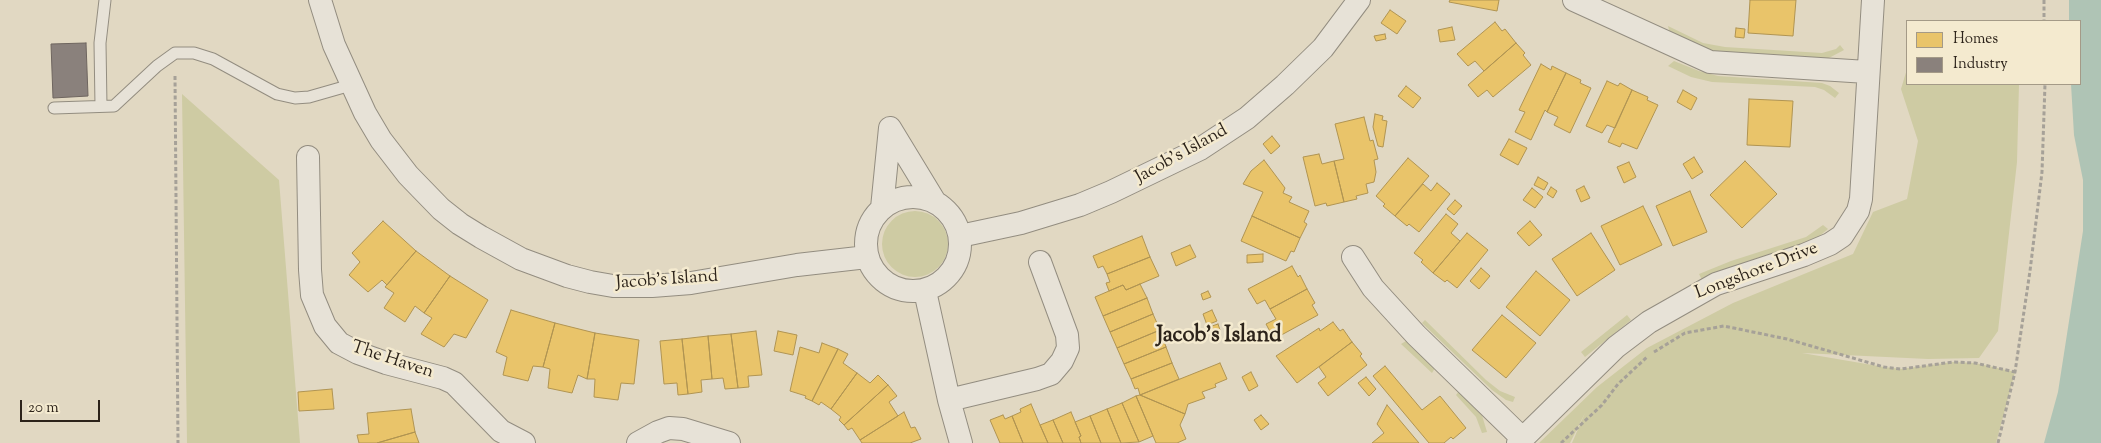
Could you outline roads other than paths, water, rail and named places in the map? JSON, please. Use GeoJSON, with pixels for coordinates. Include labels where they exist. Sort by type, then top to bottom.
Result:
{"type":"FeatureCollection","features":[{"type":"Feature","properties":{"kind":"street","name":"Jacob's Island"},"geometry":{"type":"LineString","coordinates":[[320,0],[334,46],[351,85],[381,140],[408,175],[441,209],[467,228],[521,259],[567,276],[613,286],[652,286],[691,283],[797,265],[867,257]]}},
{"type":"Feature","properties":{"kind":"street","name":"Jacob's Island"},"geometry":{"type":"LineString","coordinates":[[328,0],[334,46]]}},
{"type":"Feature","properties":{"kind":"street"},"geometry":{"type":"LineString","coordinates":[[1574,0],[1710,62],[1867,72]]}},
{"type":"Feature","properties":{"kind":"street","name":"Longshore Drive"},"geometry":{"type":"LineString","coordinates":[[1353,258],[1373,288],[1416,335],[1520,441],[1616,347],[1649,322],[1716,284],[1804,255],[1830,244],[1842,236],[1858,211],[1861,199],[1867,72],[1873,0]]}},
{"type":"Feature","properties":{"kind":"street","name":"Jacob's Island"},"geometry":{"type":"LineString","coordinates":[[960,236],[1021,223],[1080,205],[1200,149],[1247,118],[1285,85],[1323,48],[1351,3]]}},
{"type":"Feature","properties":{"kind":"street"},"geometry":{"type":"LineString","coordinates":[[882,208],[890,128],[936,202],[956,222],[960,236],[957,264],[949,276],[938,285],[925,291],[897,290],[885,283],[875,273],[867,257],[865,247],[867,232],[872,219],[882,208],[894,200],[922,197],[936,202]]}},
{"type":"Feature","properties":{"kind":"street","name":"The Haven"},"geometry":{"type":"LineString","coordinates":[[308,157],[312,295],[325,326],[339,343],[358,353],[412,371],[443,378],[454,384],[501,431],[524,443]]}},
{"type":"Feature","properties":{"kind":"street"},"geometry":{"type":"LineString","coordinates":[[949,400],[1037,379],[1051,374],[1062,361],[1068,348],[1067,335],[1040,262]]}},
{"type":"Feature","properties":{"kind":"street"},"geometry":{"type":"LineString","coordinates":[[925,291],[949,400],[961,443]]}},
{"type":"Feature","properties":{"kind":"street"},"geometry":{"type":"LineString","coordinates":[[638,443],[670,428],[683,429],[730,443]]}},
{"type":"Feature","properties":{"kind":"lane"},"geometry":{"type":"LineString","coordinates":[[101,106],[100,43],[106,0]]}},
{"type":"Feature","properties":{"kind":"lane"},"geometry":{"type":"LineString","coordinates":[[54,108],[114,106],[157,66],[175,53],[194,53],[213,59],[277,94],[296,98],[309,97],[351,85]]}},
{"type":"Feature","properties":{"kind":"district","name":"Jacob's Island"},"geometry":{"type":"Point","coordinates":[1219,337]}}]}
